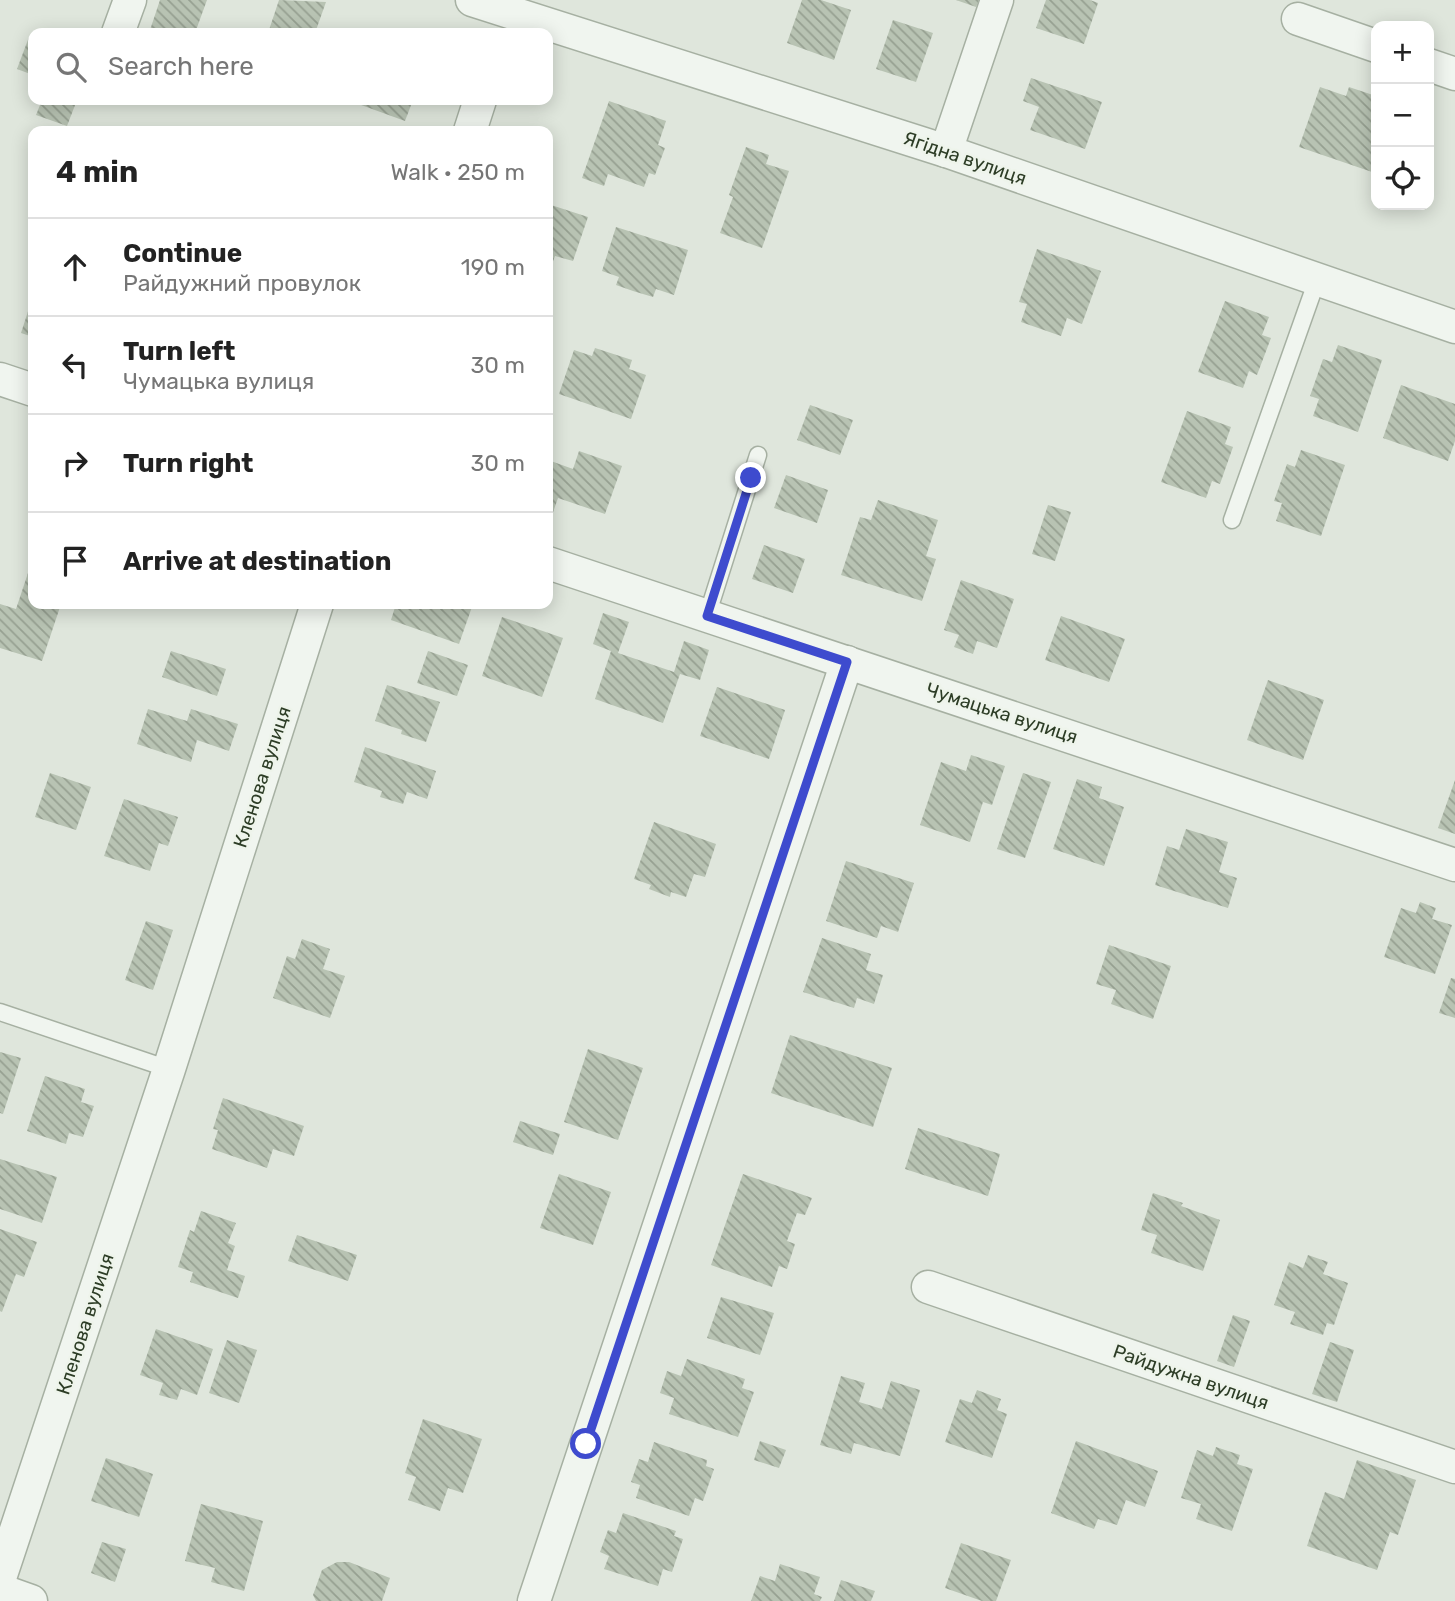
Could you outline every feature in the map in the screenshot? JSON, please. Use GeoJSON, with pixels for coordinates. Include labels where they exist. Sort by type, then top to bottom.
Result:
{"type":"FeatureCollection","features":[{"type":"Feature","properties":{"kind":"street"},"geometry":{"type":"LineString","coordinates":[[120,28],[130,0]]}},
{"type":"Feature","properties":{"kind":"street","name":"Ягідна вулиця"},"geometry":{"type":"LineString","coordinates":[[472,0],[507,15],[549,28]]}},
{"type":"Feature","properties":{"kind":"street"},"geometry":{"type":"LineString","coordinates":[[946,151],[997,0]]}},
{"type":"Feature","properties":{"kind":"street"},"geometry":{"type":"LineString","coordinates":[[1298,19],[1371,44]]}},
{"type":"Feature","properties":{"kind":"street","name":"Ягідна вулиця"},"geometry":{"type":"LineString","coordinates":[[553,29],[946,151],[1455,327]]}},
{"type":"Feature","properties":{"kind":"street"},"geometry":{"type":"LineString","coordinates":[[1434,67],[1455,74]]}},
{"type":"Feature","properties":{"kind":"street"},"geometry":{"type":"LineString","coordinates":[[472,126],[478,105]]}},
{"type":"Feature","properties":{"kind":"street"},"geometry":{"type":"LineString","coordinates":[[0,379],[28,388]]}},
{"type":"Feature","properties":{"kind":"street","name":"Чумацька вулиця"},"geometry":{"type":"LineString","coordinates":[[553,565],[1455,865]]}},
{"type":"Feature","properties":{"kind":"street","name":"Кленова вулиця"},"geometry":{"type":"LineString","coordinates":[[0,1578],[169,1069],[315,609]]}},
{"type":"Feature","properties":{"kind":"street"},"geometry":{"type":"LineString","coordinates":[[534,1601],[847,662]]}},
{"type":"Feature","properties":{"kind":"street","name":"Райдужна вулиця"},"geometry":{"type":"LineString","coordinates":[[928,1287],[1455,1467]]}},
{"type":"Feature","properties":{"kind":"street"},"geometry":{"type":"LineString","coordinates":[[0,1590],[31,1601]]}},
{"type":"Feature","properties":{"kind":"lane"},"geometry":{"type":"LineString","coordinates":[[1232,520],[1317,280]]}},
{"type":"Feature","properties":{"kind":"lane"},"geometry":{"type":"LineString","coordinates":[[707,616],[758,455]]}},
{"type":"Feature","properties":{"kind":"lane"},"geometry":{"type":"LineString","coordinates":[[0,1012],[169,1069]]}},
{"type":"Feature","properties":{"kind":"building"},"geometry":{"type":"Polygon","coordinates":[[[160,0],[207,0],[197,28],[151,28],[160,0]]]}},
{"type":"Feature","properties":{"kind":"building"},"geometry":{"type":"Polygon","coordinates":[[[279,0],[326,2],[317,28],[270,28],[279,0]]]}},
{"type":"Feature","properties":{"kind":"building"},"geometry":{"type":"Polygon","coordinates":[[[802,0],[821,0],[851,10],[834,60],[787,43],[802,0]]]}},
{"type":"Feature","properties":{"kind":"building"},"geometry":{"type":"Polygon","coordinates":[[[956,0],[979,0],[976,7],[956,0]]]}},
{"type":"Feature","properties":{"kind":"building"},"geometry":{"type":"Polygon","coordinates":[[[1046,0],[1090,0],[1098,3],[1084,44],[1036,28],[1046,0]]]}},
{"type":"Feature","properties":{"kind":"building"},"geometry":{"type":"Polygon","coordinates":[[[893,20],[933,33],[916,82],[876,69],[893,20]]]}},
{"type":"Feature","properties":{"kind":"building"},"geometry":{"type":"Polygon","coordinates":[[[28,40],[28,73],[17,69],[28,40]]]}},
{"type":"Feature","properties":{"kind":"building"},"geometry":{"type":"Polygon","coordinates":[[[1031,78],[1102,102],[1085,149],[1030,130],[1039,107],[1023,101],[1031,78]]]}},
{"type":"Feature","properties":{"kind":"building"},"geometry":{"type":"Polygon","coordinates":[[[1320,87],[1346,96],[1349,87],[1371,94],[1371,172],[1299,147],[1320,87]]]}},
{"type":"Feature","properties":{"kind":"building"},"geometry":{"type":"Polygon","coordinates":[[[609,101],[666,121],[658,145],[665,148],[655,175],[649,173],[644,187],[608,174],[604,186],[582,178],[609,101]]]}},
{"type":"Feature","properties":{"kind":"building"},"geometry":{"type":"Polygon","coordinates":[[[40,105],[75,105],[67,126],[36,115],[40,105]]]}},
{"type":"Feature","properties":{"kind":"building"},"geometry":{"type":"Polygon","coordinates":[[[361,105],[411,105],[405,121],[361,105]]]}},
{"type":"Feature","properties":{"kind":"building"},"geometry":{"type":"Polygon","coordinates":[[[746,147],[769,155],[766,164],[789,171],[762,248],[720,233],[733,197],[729,195],[746,147]]]}},
{"type":"Feature","properties":{"kind":"building"},"geometry":{"type":"Polygon","coordinates":[[[553,206],[588,217],[573,261],[555,256],[553,261],[553,206]]]}},
{"type":"Feature","properties":{"kind":"building"},"geometry":{"type":"Polygon","coordinates":[[[616,227],[688,250],[674,295],[656,289],[653,297],[633,291],[616,285],[619,277],[602,271],[616,227]]]}},
{"type":"Feature","properties":{"kind":"building"},"geometry":{"type":"Polygon","coordinates":[[[1037,249],[1101,271],[1082,324],[1067,318],[1061,336],[1021,322],[1027,304],[1019,302],[1037,249]]]}},
{"type":"Feature","properties":{"kind":"building"},"geometry":{"type":"Polygon","coordinates":[[[1225,301],[1269,317],[1262,335],[1271,338],[1257,375],[1249,371],[1243,388],[1198,372],[1225,301]]]}},
{"type":"Feature","properties":{"kind":"building"},"geometry":{"type":"Polygon","coordinates":[[[28,311],[28,335],[21,333],[28,311]]]}},
{"type":"Feature","properties":{"kind":"building"},"geometry":{"type":"Polygon","coordinates":[[[1338,345],[1382,360],[1358,432],[1313,416],[1319,399],[1310,396],[1323,359],[1332,362],[1338,345]]]}},
{"type":"Feature","properties":{"kind":"building"},"geometry":{"type":"Polygon","coordinates":[[[595,348],[632,360],[629,369],[646,375],[631,419],[559,394],[574,350],[592,356],[595,348]]]}},
{"type":"Feature","properties":{"kind":"building"},"geometry":{"type":"Polygon","coordinates":[[[1401,385],[1455,404],[1455,441],[1448,461],[1383,438],[1401,385]]]}},
{"type":"Feature","properties":{"kind":"building"},"geometry":{"type":"Polygon","coordinates":[[[810,405],[853,420],[840,455],[797,440],[810,405]]]}},
{"type":"Feature","properties":{"kind":"building"},"geometry":{"type":"Polygon","coordinates":[[[1187,411],[1231,427],[1225,444],[1233,447],[1220,484],[1212,481],[1206,498],[1161,482],[1187,411]]]}},
{"type":"Feature","properties":{"kind":"building"},"geometry":{"type":"Polygon","coordinates":[[[1301,450],[1345,465],[1321,536],[1276,521],[1282,503],[1274,501],[1287,464],[1295,467],[1301,450]]]}},
{"type":"Feature","properties":{"kind":"building"},"geometry":{"type":"Polygon","coordinates":[[[579,451],[622,466],[605,514],[558,498],[553,512],[553,462],[573,469],[579,451]]]}},
{"type":"Feature","properties":{"kind":"building"},"geometry":{"type":"Polygon","coordinates":[[[786,475],[828,490],[817,523],[774,508],[786,475]]]}},
{"type":"Feature","properties":{"kind":"building"},"geometry":{"type":"Polygon","coordinates":[[[878,500],[938,520],[926,556],[936,559],[922,601],[841,575],[860,517],[871,520],[878,500]]]}},
{"type":"Feature","properties":{"kind":"building"},"geometry":{"type":"Polygon","coordinates":[[[1048,505],[1071,512],[1055,561],[1032,554],[1048,505]]]}},
{"type":"Feature","properties":{"kind":"building"},"geometry":{"type":"Polygon","coordinates":[[[764,545],[805,559],[793,593],[752,579],[764,545]]]}},
{"type":"Feature","properties":{"kind":"building"},"geometry":{"type":"Polygon","coordinates":[[[28,573],[28,609],[59,609],[42,661],[0,648],[0,604],[16,609],[28,573]]]}},
{"type":"Feature","properties":{"kind":"building"},"geometry":{"type":"Polygon","coordinates":[[[961,580],[1014,599],[997,648],[977,641],[973,654],[954,647],[959,635],[944,630],[961,580]]]}},
{"type":"Feature","properties":{"kind":"building"},"geometry":{"type":"Polygon","coordinates":[[[394,609],[471,609],[459,644],[391,620],[394,609]]]}},
{"type":"Feature","properties":{"kind":"building"},"geometry":{"type":"Polygon","coordinates":[[[603,613],[629,622],[618,653],[674,672],[684,641],[709,650],[700,680],[680,674],[663,723],[595,699],[611,651],[593,644],[603,613]]]}},
{"type":"Feature","properties":{"kind":"building"},"geometry":{"type":"Polygon","coordinates":[[[1061,616],[1125,639],[1109,682],[1045,660],[1061,616]]]}},
{"type":"Feature","properties":{"kind":"building"},"geometry":{"type":"Polygon","coordinates":[[[502,617],[563,638],[542,697],[482,676],[502,617]]]}},
{"type":"Feature","properties":{"kind":"building"},"geometry":{"type":"Polygon","coordinates":[[[171,651],[226,669],[217,696],[162,677],[171,651]]]}},
{"type":"Feature","properties":{"kind":"building"},"geometry":{"type":"Polygon","coordinates":[[[428,651],[468,665],[457,696],[417,683],[428,651]]]}},
{"type":"Feature","properties":{"kind":"building"},"geometry":{"type":"Polygon","coordinates":[[[1268,680],[1324,700],[1303,760],[1247,740],[1268,680]]]}},
{"type":"Feature","properties":{"kind":"building"},"geometry":{"type":"Polygon","coordinates":[[[387,685],[440,702],[426,742],[401,734],[402,730],[375,721],[387,685]]]}},
{"type":"Feature","properties":{"kind":"building"},"geometry":{"type":"Polygon","coordinates":[[[717,687],[785,710],[769,759],[700,736],[717,687]]]}},
{"type":"Feature","properties":{"kind":"building"},"geometry":{"type":"Polygon","coordinates":[[[148,709],[187,721],[191,709],[238,724],[229,751],[197,740],[191,762],[137,744],[148,709]]]}},
{"type":"Feature","properties":{"kind":"building"},"geometry":{"type":"Polygon","coordinates":[[[365,747],[436,771],[427,799],[407,792],[403,804],[380,797],[382,791],[354,782],[365,747]]]}},
{"type":"Feature","properties":{"kind":"building"},"geometry":{"type":"Polygon","coordinates":[[[971,755],[1005,766],[992,805],[983,802],[970,842],[920,825],[941,762],[966,771],[971,755]]]}},
{"type":"Feature","properties":{"kind":"building"},"geometry":{"type":"Polygon","coordinates":[[[50,773],[91,787],[76,830],[35,817],[50,773]]]}},
{"type":"Feature","properties":{"kind":"building"},"geometry":{"type":"Polygon","coordinates":[[[1023,773],[1051,782],[1025,858],[997,849],[1023,773]]]}},
{"type":"Feature","properties":{"kind":"building"},"geometry":{"type":"Polygon","coordinates":[[[1077,779],[1102,787],[1099,798],[1124,807],[1104,866],[1053,849],[1077,779]]]}},
{"type":"Feature","properties":{"kind":"building"},"geometry":{"type":"Polygon","coordinates":[[[1455,780],[1455,834],[1438,828],[1455,780]]]}},
{"type":"Feature","properties":{"kind":"building"},"geometry":{"type":"Polygon","coordinates":[[[124,799],[178,817],[168,846],[159,843],[150,871],[104,856],[124,799]]]}},
{"type":"Feature","properties":{"kind":"building"},"geometry":{"type":"Polygon","coordinates":[[[654,822],[716,844],[705,877],[694,874],[686,897],[671,892],[670,897],[649,889],[651,885],[634,879],[654,822]]]}},
{"type":"Feature","properties":{"kind":"building"},"geometry":{"type":"Polygon","coordinates":[[[1186,829],[1228,842],[1219,872],[1237,878],[1228,908],[1155,885],[1167,846],[1179,850],[1186,829]]]}},
{"type":"Feature","properties":{"kind":"building"},"geometry":{"type":"Polygon","coordinates":[[[846,861],[914,883],[898,932],[881,926],[877,938],[826,921],[846,861]]]}},
{"type":"Feature","properties":{"kind":"building"},"geometry":{"type":"Polygon","coordinates":[[[1420,902],[1436,908],[1432,919],[1452,925],[1435,974],[1384,957],[1401,908],[1416,913],[1420,902]]]}},
{"type":"Feature","properties":{"kind":"building"},"geometry":{"type":"Polygon","coordinates":[[[146,921],[173,930],[153,990],[125,980],[146,921]]]}},
{"type":"Feature","properties":{"kind":"building"},"geometry":{"type":"Polygon","coordinates":[[[822,938],[871,954],[866,970],[883,975],[874,1004],[857,998],[854,1008],[803,992],[822,938]]]}},
{"type":"Feature","properties":{"kind":"building"},"geometry":{"type":"Polygon","coordinates":[[[302,939],[330,949],[323,969],[345,976],[330,1018],[273,998],[287,956],[295,959],[302,939]]]}},
{"type":"Feature","properties":{"kind":"building"},"geometry":{"type":"Polygon","coordinates":[[[1109,945],[1171,966],[1153,1019],[1111,1004],[1116,990],[1096,984],[1109,945]]]}},
{"type":"Feature","properties":{"kind":"building"},"geometry":{"type":"Polygon","coordinates":[[[1451,978],[1455,979],[1455,1018],[1439,1013],[1451,978]]]}},
{"type":"Feature","properties":{"kind":"building"},"geometry":{"type":"Polygon","coordinates":[[[790,1035],[892,1068],[873,1127],[771,1093],[790,1035]]]}},
{"type":"Feature","properties":{"kind":"building"},"geometry":{"type":"Polygon","coordinates":[[[588,1049],[643,1068],[618,1140],[564,1122],[588,1049]]]}},
{"type":"Feature","properties":{"kind":"building"},"geometry":{"type":"Polygon","coordinates":[[[0,1052],[21,1058],[3,1114],[0,1113],[0,1052]]]}},
{"type":"Feature","properties":{"kind":"building"},"geometry":{"type":"Polygon","coordinates":[[[45,1076],[85,1089],[81,1102],[94,1106],[83,1137],[69,1133],[66,1144],[27,1131],[45,1076]]]}},
{"type":"Feature","properties":{"kind":"building"},"geometry":{"type":"Polygon","coordinates":[[[223,1098],[304,1126],[294,1156],[273,1149],[267,1168],[212,1149],[218,1130],[213,1129],[223,1098]]]}},
{"type":"Feature","properties":{"kind":"building"},"geometry":{"type":"Polygon","coordinates":[[[520,1121],[560,1134],[553,1155],[513,1142],[520,1121]]]}},
{"type":"Feature","properties":{"kind":"building"},"geometry":{"type":"Polygon","coordinates":[[[918,1128],[1000,1154],[988,1196],[905,1169],[918,1128]]]}},
{"type":"Feature","properties":{"kind":"building"},"geometry":{"type":"Polygon","coordinates":[[[0,1159],[57,1177],[42,1223],[0,1209],[0,1159]]]}},
{"type":"Feature","properties":{"kind":"building"},"geometry":{"type":"Polygon","coordinates":[[[559,1174],[611,1192],[593,1245],[540,1228],[559,1174]]]}},
{"type":"Feature","properties":{"kind":"building"},"geometry":{"type":"Polygon","coordinates":[[[743,1174],[812,1198],[805,1215],[797,1213],[787,1241],[795,1244],[787,1269],[779,1266],[772,1287],[711,1265],[743,1174]]]}},
{"type":"Feature","properties":{"kind":"building"},"geometry":{"type":"Polygon","coordinates":[[[1153,1193],[1220,1220],[1203,1271],[1151,1253],[1157,1235],[1141,1230],[1153,1193]]]}},
{"type":"Feature","properties":{"kind":"building"},"geometry":{"type":"Polygon","coordinates":[[[201,1211],[236,1223],[228,1243],[235,1246],[227,1270],[245,1276],[238,1298],[190,1282],[193,1272],[178,1267],[190,1230],[194,1232],[201,1211]]]}},
{"type":"Feature","properties":{"kind":"building"},"geometry":{"type":"Polygon","coordinates":[[[0,1229],[37,1242],[24,1277],[16,1274],[2,1312],[0,1311],[0,1229]]]}},
{"type":"Feature","properties":{"kind":"building"},"geometry":{"type":"Polygon","coordinates":[[[297,1235],[357,1255],[348,1281],[288,1261],[297,1235]]]}},
{"type":"Feature","properties":{"kind":"building"},"geometry":{"type":"Polygon","coordinates":[[[1308,1255],[1328,1262],[1323,1274],[1348,1283],[1334,1325],[1327,1323],[1323,1335],[1290,1324],[1295,1312],[1274,1305],[1289,1262],[1303,1268],[1308,1255]]]}},
{"type":"Feature","properties":{"kind":"building"},"geometry":{"type":"Polygon","coordinates":[[[721,1297],[774,1313],[760,1355],[707,1338],[721,1297]]]}},
{"type":"Feature","properties":{"kind":"building"},"geometry":{"type":"Polygon","coordinates":[[[1233,1315],[1250,1321],[1234,1367],[1217,1361],[1233,1315]]]}},
{"type":"Feature","properties":{"kind":"building"},"geometry":{"type":"Polygon","coordinates":[[[156,1329],[213,1349],[197,1395],[181,1389],[177,1400],[159,1395],[163,1383],[140,1375],[156,1329]]]}},
{"type":"Feature","properties":{"kind":"building"},"geometry":{"type":"Polygon","coordinates":[[[227,1340],[257,1350],[239,1403],[209,1393],[227,1340]]]}},
{"type":"Feature","properties":{"kind":"building"},"geometry":{"type":"Polygon","coordinates":[[[1330,1342],[1354,1350],[1337,1402],[1312,1394],[1330,1342]]]}},
{"type":"Feature","properties":{"kind":"building"},"geometry":{"type":"Polygon","coordinates":[[[687,1359],[745,1379],[742,1388],[754,1392],[738,1437],[669,1414],[674,1398],[660,1393],[667,1371],[681,1376],[687,1359]]]}},
{"type":"Feature","properties":{"kind":"building"},"geometry":{"type":"Polygon","coordinates":[[[841,1376],[865,1383],[859,1402],[882,1409],[891,1381],[920,1390],[900,1456],[854,1443],[851,1454],[820,1445],[841,1376]]]}},
{"type":"Feature","properties":{"kind":"building"},"geometry":{"type":"Polygon","coordinates":[[[977,1390],[1001,1399],[997,1410],[1007,1414],[992,1458],[945,1442],[960,1399],[972,1403],[977,1390]]]}},
{"type":"Feature","properties":{"kind":"building"},"geometry":{"type":"Polygon","coordinates":[[[423,1419],[482,1439],[463,1493],[448,1488],[440,1511],[408,1500],[416,1477],[405,1473],[423,1419]]]}},
{"type":"Feature","properties":{"kind":"building"},"geometry":{"type":"Polygon","coordinates":[[[760,1441],[786,1450],[779,1468],[754,1460],[760,1441]]]}},
{"type":"Feature","properties":{"kind":"building"},"geometry":{"type":"Polygon","coordinates":[[[1076,1441],[1158,1471],[1145,1507],[1126,1500],[1117,1525],[1098,1519],[1094,1529],[1051,1513],[1076,1441]]]}},
{"type":"Feature","properties":{"kind":"building"},"geometry":{"type":"Polygon","coordinates":[[[654,1442],[707,1460],[706,1466],[714,1469],[703,1501],[695,1498],[689,1516],[636,1498],[640,1485],[631,1482],[639,1459],[648,1462],[654,1442]]]}},
{"type":"Feature","properties":{"kind":"building"},"geometry":{"type":"Polygon","coordinates":[[[1216,1447],[1240,1455],[1237,1464],[1253,1469],[1232,1531],[1196,1519],[1201,1504],[1181,1498],[1197,1450],[1213,1456],[1216,1447]]]}},
{"type":"Feature","properties":{"kind":"building"},"geometry":{"type":"Polygon","coordinates":[[[106,1458],[153,1474],[139,1517],[91,1501],[106,1458]]]}},
{"type":"Feature","properties":{"kind":"building"},"geometry":{"type":"Polygon","coordinates":[[[1357,1460],[1416,1480],[1398,1535],[1390,1532],[1377,1570],[1307,1546],[1325,1492],[1344,1499],[1357,1460]]]}},
{"type":"Feature","properties":{"kind":"building"},"geometry":{"type":"Polygon","coordinates":[[[201,1504],[263,1521],[244,1591],[211,1582],[215,1568],[185,1561],[201,1504]]]}},
{"type":"Feature","properties":{"kind":"building"},"geometry":{"type":"Polygon","coordinates":[[[623,1513],[676,1531],[674,1536],[683,1539],[672,1572],[663,1569],[658,1586],[604,1569],[609,1556],[600,1552],[608,1530],[616,1533],[623,1513]]]}},
{"type":"Feature","properties":{"kind":"building"},"geometry":{"type":"Polygon","coordinates":[[[102,1542],[126,1549],[115,1582],[91,1573],[102,1542]]]}},
{"type":"Feature","properties":{"kind":"building"},"geometry":{"type":"Polygon","coordinates":[[[961,1543],[1011,1560],[996,1601],[982,1601],[945,1588],[961,1543]]]}},
{"type":"Feature","properties":{"kind":"building"},"geometry":{"type":"Polygon","coordinates":[[[337,1562],[349,1562],[390,1578],[382,1601],[316,1601],[313,1595],[322,1570],[337,1562]]]}},
{"type":"Feature","properties":{"kind":"building"},"geometry":{"type":"Polygon","coordinates":[[[780,1564],[820,1577],[814,1594],[822,1597],[820,1601],[751,1601],[760,1576],[775,1581],[780,1564]]]}},
{"type":"Feature","properties":{"kind":"building"},"geometry":{"type":"Polygon","coordinates":[[[841,1580],[875,1591],[871,1601],[834,1601],[841,1580]]]}},
{"type":"Feature","properties":{"kind":"route"},"geometry":{"type":"LineString","coordinates":[[586,1444],[847,662],[707,616],[751,478]]}}]}
